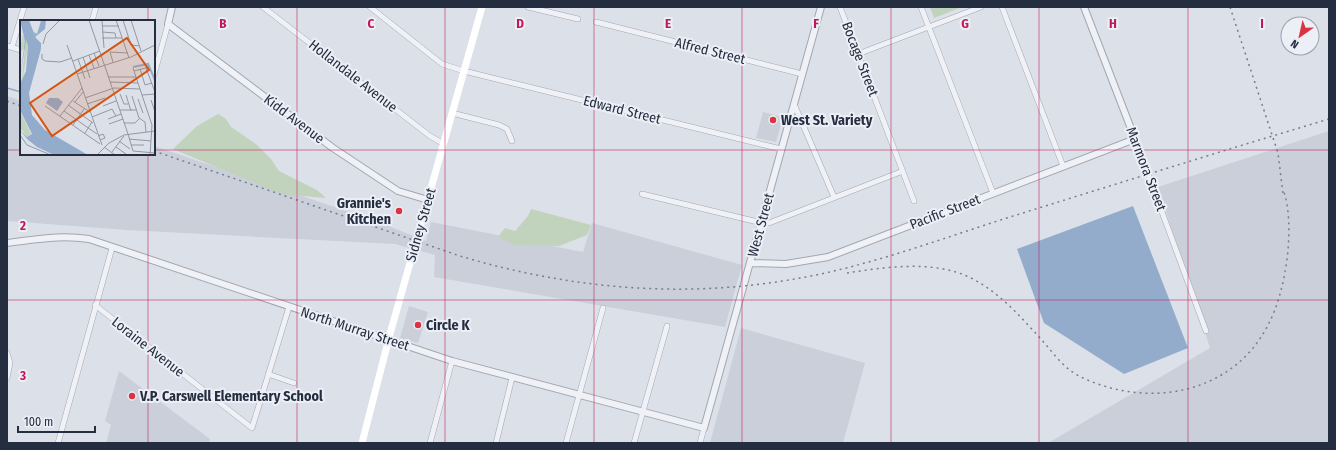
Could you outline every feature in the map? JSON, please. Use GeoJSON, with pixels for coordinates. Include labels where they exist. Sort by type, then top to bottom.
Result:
{"type":"FeatureCollection","features":[{"type":"Feature","properties":{"kind":"main road","name":"Sidney Street"},"geometry":{"type":"LineString","coordinates":[[362,443],[388,340],[482,7]]}},
{"type":"Feature","properties":{"kind":"street"},"geometry":{"type":"LineString","coordinates":[[20,50],[10,46],[24,7]]}},
{"type":"Feature","properties":{"kind":"street"},"geometry":{"type":"LineString","coordinates":[[92,20],[96,7]]}},
{"type":"Feature","properties":{"kind":"street"},"geometry":{"type":"LineString","coordinates":[[155,71],[172,7]]}},
{"type":"Feature","properties":{"kind":"street","name":"Hollandale Avenue"},"geometry":{"type":"LineString","coordinates":[[263,7],[430,136],[444,144]]}},
{"type":"Feature","properties":{"kind":"street","name":"Edward Street"},"geometry":{"type":"LineString","coordinates":[[370,7],[442,64],[464,71],[781,149]]}},
{"type":"Feature","properties":{"kind":"street"},"geometry":{"type":"LineString","coordinates":[[528,7],[578,19]]}},
{"type":"Feature","properties":{"kind":"street","name":"West Street"},"geometry":{"type":"LineString","coordinates":[[700,443],[821,7]]}},
{"type":"Feature","properties":{"kind":"street","name":"Bocage Street"},"geometry":{"type":"LineString","coordinates":[[840,7],[914,201]]}},
{"type":"Feature","properties":{"kind":"street"},"geometry":{"type":"LineString","coordinates":[[921,7],[993,193]]}},
{"type":"Feature","properties":{"kind":"street"},"geometry":{"type":"LineString","coordinates":[[858,54],[981,7]]}},
{"type":"Feature","properties":{"kind":"street"},"geometry":{"type":"LineString","coordinates":[[1002,7],[1063,166]]}},
{"type":"Feature","properties":{"kind":"street","name":"Marmora Street"},"geometry":{"type":"LineString","coordinates":[[1084,7],[1135,139],[1206,331]]}},
{"type":"Feature","properties":{"kind":"street","name":"Alfred Street"},"geometry":{"type":"LineString","coordinates":[[596,22],[802,74]]}},
{"type":"Feature","properties":{"kind":"street","name":"Kidd Avenue"},"geometry":{"type":"LineString","coordinates":[[168,24],[333,148],[398,191],[428,200]]}},
{"type":"Feature","properties":{"kind":"street"},"geometry":{"type":"LineString","coordinates":[[794,104],[834,197]]}},
{"type":"Feature","properties":{"kind":"street"},"geometry":{"type":"LineString","coordinates":[[452,113],[499,124],[507,130],[512,140]]}},
{"type":"Feature","properties":{"kind":"street","name":"Pacific Street"},"geometry":{"type":"LineString","coordinates":[[751,263],[786,264],[828,257],[1135,139]]}},
{"type":"Feature","properties":{"kind":"street"},"geometry":{"type":"LineString","coordinates":[[642,194],[762,223],[769,223],[903,171]]}},
{"type":"Feature","properties":{"kind":"street","name":"North Murray Street"},"geometry":{"type":"LineString","coordinates":[[7,243],[45,237],[75,237],[88,239],[452,361],[704,428]]}},
{"type":"Feature","properties":{"kind":"street"},"geometry":{"type":"LineString","coordinates":[[58,443],[112,248]]}},
{"type":"Feature","properties":{"kind":"street","name":"Loraine Avenue"},"geometry":{"type":"LineString","coordinates":[[95,305],[252,428],[289,307]]}},
{"type":"Feature","properties":{"kind":"street"},"geometry":{"type":"LineString","coordinates":[[566,443],[603,308]]}},
{"type":"Feature","properties":{"kind":"street"},"geometry":{"type":"LineString","coordinates":[[634,443],[667,326]]}},
{"type":"Feature","properties":{"kind":"street"},"geometry":{"type":"LineString","coordinates":[[7,353],[10,363],[7,378]]}},
{"type":"Feature","properties":{"kind":"street"},"geometry":{"type":"LineString","coordinates":[[430,443],[452,361]]}},
{"type":"Feature","properties":{"kind":"street"},"geometry":{"type":"LineString","coordinates":[[268,374],[294,383]]}},
{"type":"Feature","properties":{"kind":"street"},"geometry":{"type":"LineString","coordinates":[[496,443],[512,378]]}},
{"type":"Feature","properties":{"kind":"shaded area"},"geometry":{"type":"Polygon","coordinates":[[[7,96],[20,101],[20,155],[155,155],[155,146],[376,221],[426,241],[431,222],[583,252],[592,223],[742,265],[725,327],[434,277],[435,255],[395,244],[127,230],[7,221],[7,96]]]}},
{"type":"Feature","properties":{"kind":"shaded area"},"geometry":{"type":"Polygon","coordinates":[[[763,112],[783,117],[776,142],[756,138],[763,112]]]}},
{"type":"Feature","properties":{"kind":"shaded area"},"geometry":{"type":"Polygon","coordinates":[[[1329,131],[1329,443],[1048,443],[1210,348],[1158,187],[1329,131]]]}},
{"type":"Feature","properties":{"kind":"shaded area"},"geometry":{"type":"Polygon","coordinates":[[[409,306],[428,312],[418,343],[400,338],[409,306]]]}},
{"type":"Feature","properties":{"kind":"shaded area"},"geometry":{"type":"Polygon","coordinates":[[[741,328],[865,363],[843,443],[710,443],[741,328]]]}},
{"type":"Feature","properties":{"kind":"shaded area","name":"V.P. Carswell Elementary School"},"geometry":{"type":"Polygon","coordinates":[[[119,371],[210,439],[209,443],[106,443],[111,425],[105,421],[119,371]]]}},
{"type":"Feature","properties":{"kind":"green space"},"geometry":{"type":"Polygon","coordinates":[[[930,7],[962,7],[934,18],[930,7]]]}},
{"type":"Feature","properties":{"kind":"green space"},"geometry":{"type":"Polygon","coordinates":[[[218,114],[226,119],[231,127],[256,144],[271,159],[279,171],[317,190],[326,198],[281,194],[173,149],[197,126],[218,114]]]}},
{"type":"Feature","properties":{"kind":"green space"},"geometry":{"type":"Polygon","coordinates":[[[531,209],[591,225],[587,235],[559,246],[514,245],[498,237],[505,228],[515,231],[528,216],[531,209]]]}},
{"type":"Feature","properties":{"kind":"water"},"geometry":{"type":"Polygon","coordinates":[[[1133,206],[1188,348],[1124,374],[1044,323],[1017,249],[1133,206]]]}},
{"type":"Feature","properties":{"kind":"waterway"},"geometry":{"type":"LineString","coordinates":[[7,88],[20,92]]}},
{"type":"Feature","properties":{"kind":"railway"},"geometry":{"type":"LineString","coordinates":[[1230,7],[1278,153],[1283,194]]}},
{"type":"Feature","properties":{"kind":"railway"},"geometry":{"type":"LineString","coordinates":[[7,101],[20,106]]}},
{"type":"Feature","properties":{"kind":"railway"},"geometry":{"type":"LineString","coordinates":[[155,151],[460,256],[507,268],[553,278],[600,285],[695,289],[742,286],[790,280],[838,270],[903,252],[1010,217],[1329,119]]}},
{"type":"Feature","properties":{"kind":"railway"},"geometry":{"type":"LineString","coordinates":[[847,273],[909,266],[940,268],[955,272],[969,277],[999,296],[1040,338],[1062,364],[1080,376],[1111,388],[1134,392],[1157,393],[1180,391],[1201,385],[1221,375],[1239,362],[1255,345],[1268,325],[1280,295],[1287,258],[1289,221],[1283,189]]}},
{"type":"Feature","properties":{"kind":"place","name":"West St. Variety"},"geometry":{"type":"Point","coordinates":[773,120]}},
{"type":"Feature","properties":{"kind":"place","name":"Grannie's Kitchen"},"geometry":{"type":"Point","coordinates":[399,211]}},
{"type":"Feature","properties":{"kind":"place","name":"Circle K"},"geometry":{"type":"Point","coordinates":[418,325]}},
{"type":"Feature","properties":{"kind":"place","name":"V.P. Carswell Elementary School"},"geometry":{"type":"Point","coordinates":[132,396]}}]}
